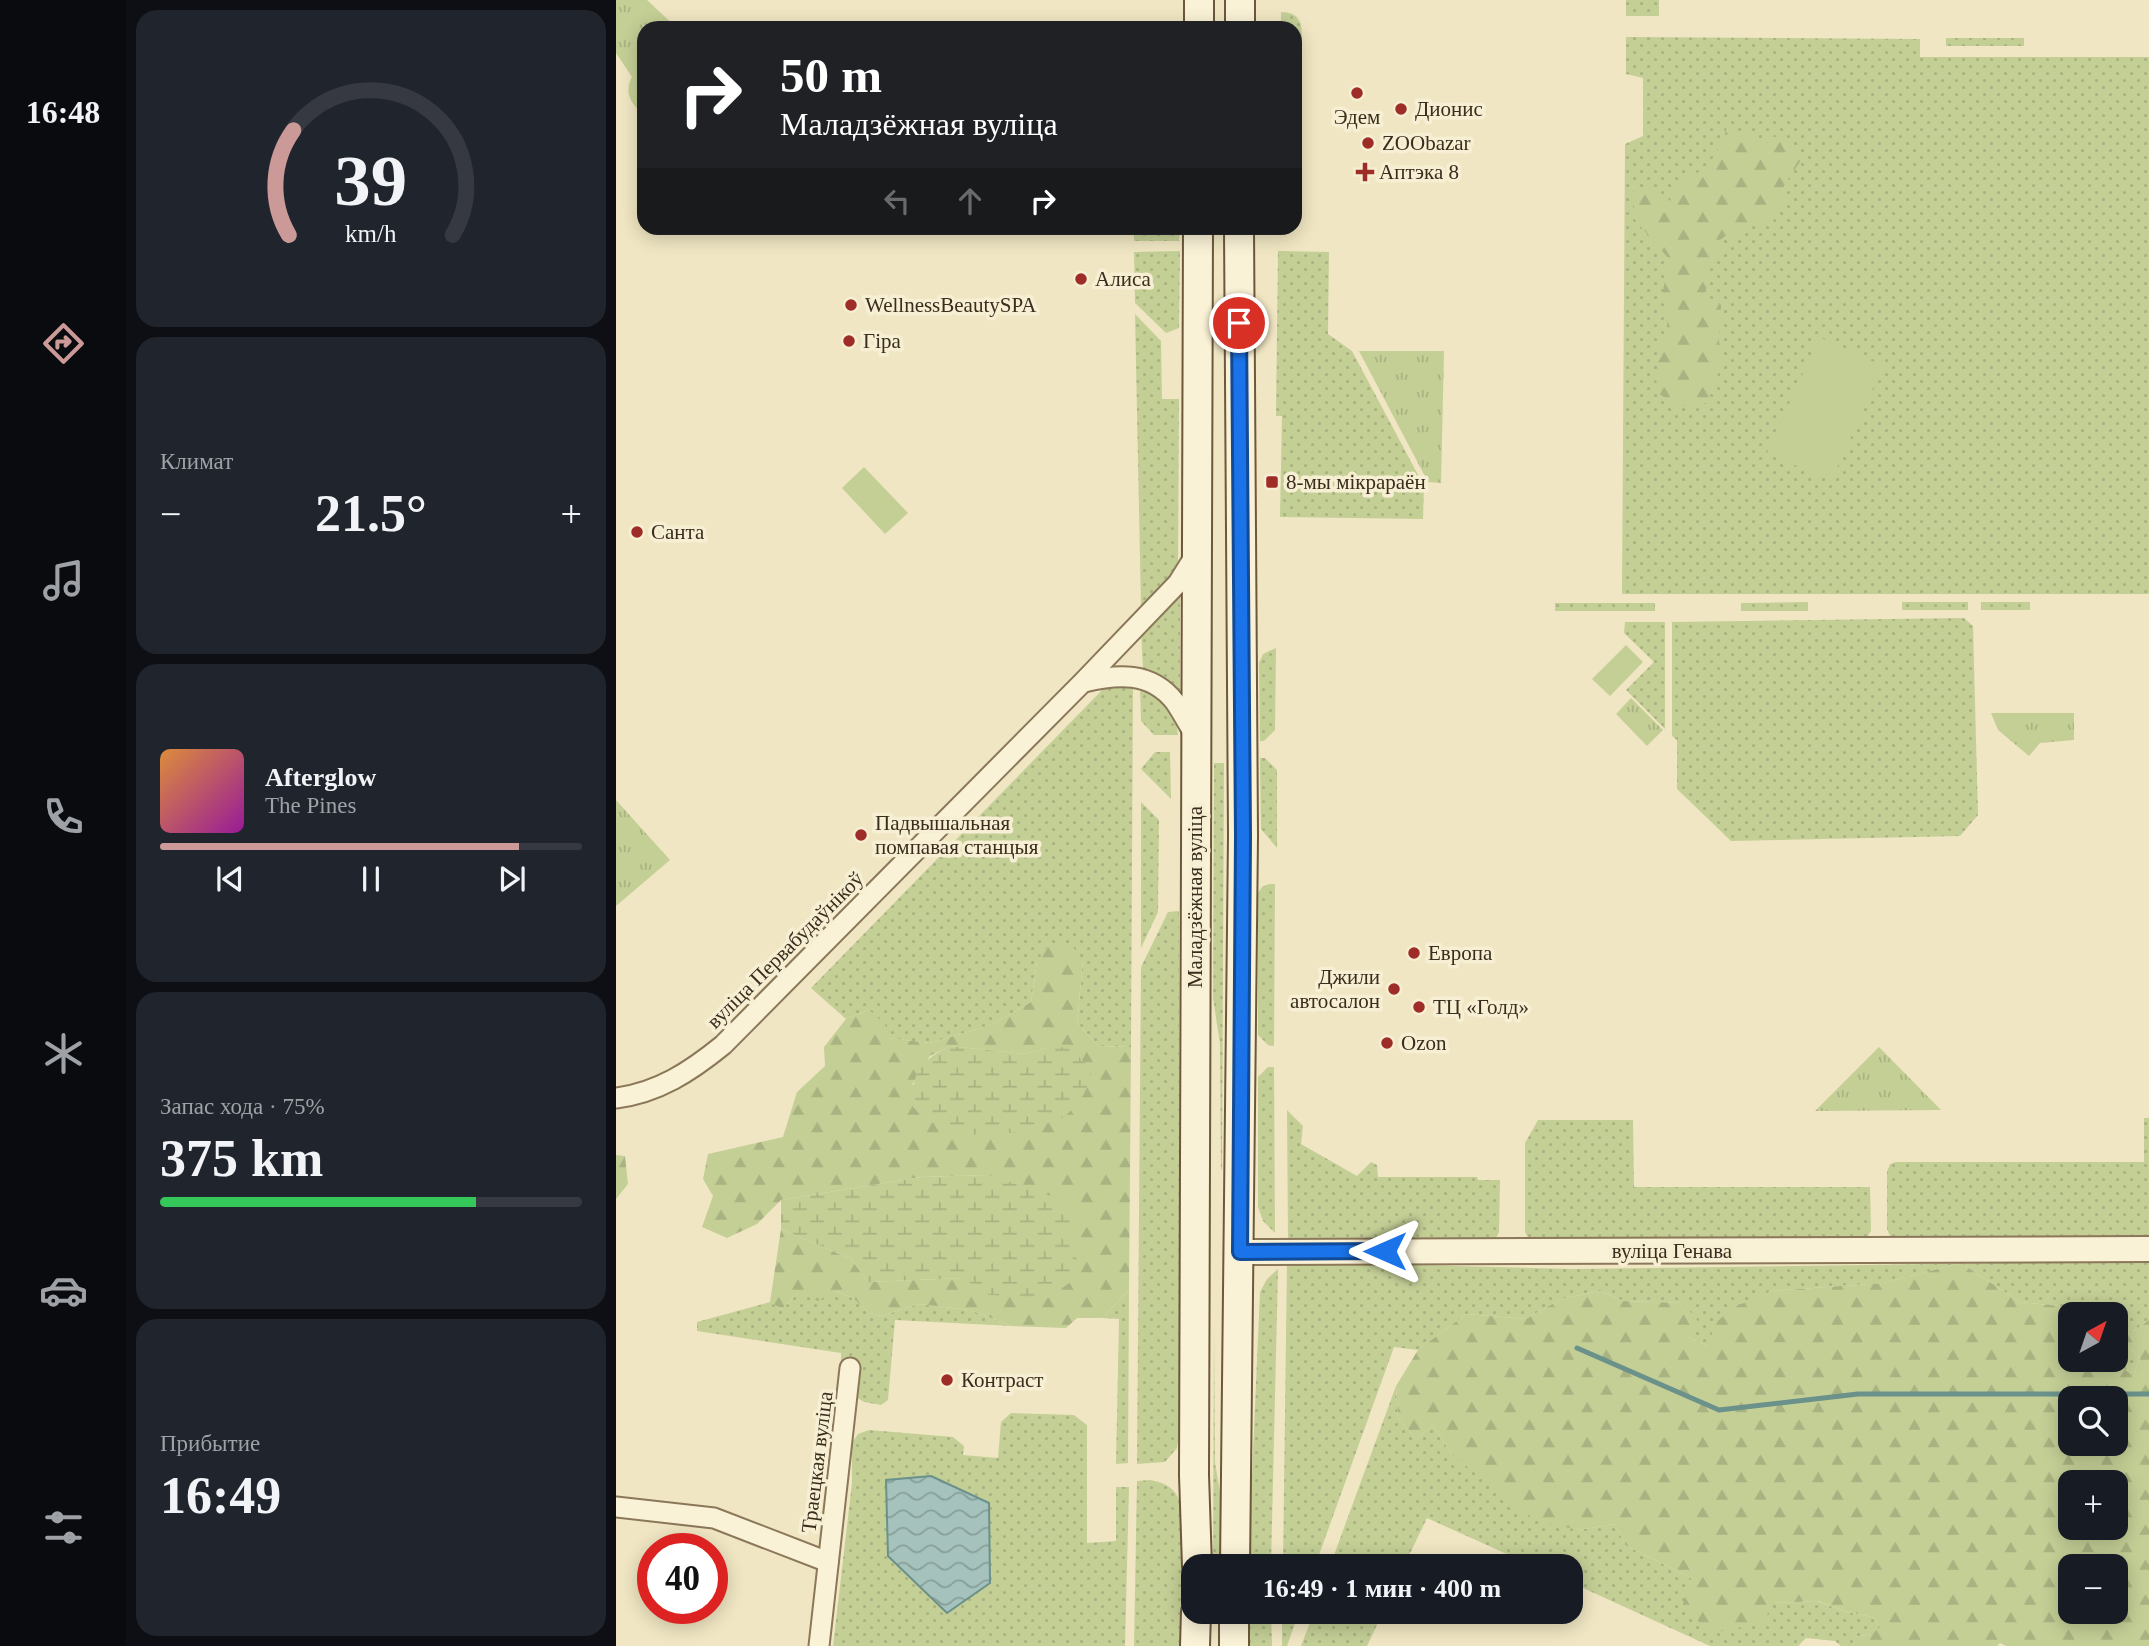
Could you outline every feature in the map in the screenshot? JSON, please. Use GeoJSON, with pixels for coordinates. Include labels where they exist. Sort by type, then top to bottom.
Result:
{"type":"FeatureCollection","features":[{"type":"Feature","properties":{"kind":"main road"},"geometry":{"type":"LineString","coordinates":[[1199,0],[1199,21]]}},
{"type":"Feature","properties":{"kind":"main road"},"geometry":{"type":"LineString","coordinates":[[1240,0],[1240,21]]}},
{"type":"Feature","properties":{"kind":"main road","name":"Маладзёжная вуліца"},"geometry":{"type":"LineString","coordinates":[[1197,1554],[1194,1475],[1198,235]]}},
{"type":"Feature","properties":{"kind":"main road"},"geometry":{"type":"LineString","coordinates":[[1235,1554],[1243,836],[1239,235]]}},
{"type":"Feature","properties":{"kind":"main road","name":"вуліца Генава"},"geometry":{"type":"LineString","coordinates":[[1195,1252],[1240,1252]]}},
{"type":"Feature","properties":{"kind":"main road"},"geometry":{"type":"LineString","coordinates":[[1195,1646],[1196,1624]]}},
{"type":"Feature","properties":{"kind":"main road"},"geometry":{"type":"LineString","coordinates":[[1234,1624],[1234,1646]]}},
{"type":"Feature","properties":{"kind":"street","name":"вуліца Первабудаўнікоў"},"geometry":{"type":"LineString","coordinates":[[616,1098],[659,1087],[692,1069],[723,1045],[1083,682],[1178,583],[1197,553]]}},
{"type":"Feature","properties":{"kind":"street"},"geometry":{"type":"LineString","coordinates":[[1083,682],[1113,675],[1137,677],[1174,700],[1196,737]]}},
{"type":"Feature","properties":{"kind":"street","name":"вуліца Генава"},"geometry":{"type":"LineString","coordinates":[[1240,1252],[2149,1249]]}},
{"type":"Feature","properties":{"kind":"street","name":"Траецкая вуліца"},"geometry":{"type":"LineString","coordinates":[[819,1646],[850,1368]]}},
{"type":"Feature","properties":{"kind":"street","name":"Траецкая вуліца"},"geometry":{"type":"LineString","coordinates":[[616,1507],[714,1518],[828,1562]]}},
{"type":"Feature","properties":{"kind":"green space"},"geometry":{"type":"Polygon","coordinates":[[[616,0],[647,0],[670,21],[637,21],[637,108],[629,92],[632,77],[616,53],[616,0]]]}},
{"type":"Feature","properties":{"kind":"green space"},"geometry":{"type":"Polygon","coordinates":[[[1626,0],[1659,0],[1659,16],[1626,16],[1626,0]]]}},
{"type":"Feature","properties":{"kind":"green space"},"geometry":{"type":"Polygon","coordinates":[[[1281,12],[1294,15],[1299,21],[1281,21],[1281,12]]]}},
{"type":"Feature","properties":{"kind":"green space"},"geometry":{"type":"Polygon","coordinates":[[[1626,37],[1920,39],[1920,57],[2149,57],[2149,594],[1622,594],[1625,144],[1643,136],[1643,78],[1626,74],[1626,37]]]}},
{"type":"Feature","properties":{"kind":"green space"},"geometry":{"type":"Polygon","coordinates":[[[1946,38],[2024,38],[2024,46],[1946,46],[1946,38]]]}},
{"type":"Feature","properties":{"kind":"green space"},"geometry":{"type":"Polygon","coordinates":[[[1727,127],[1767,143],[1772,137],[1784,136],[1801,160],[1782,189],[1788,197],[1770,226],[1755,224],[1741,238],[1727,235],[1717,242],[1721,250],[1708,268],[1713,278],[1703,294],[1721,305],[1719,342],[1724,358],[1707,403],[1678,406],[1656,392],[1658,351],[1667,338],[1667,306],[1661,302],[1669,259],[1635,220],[1633,192],[1651,184],[1670,201],[1677,183],[1696,174],[1710,162],[1727,127]]]}},
{"type":"Feature","properties":{"kind":"green space"},"geometry":{"type":"Polygon","coordinates":[[[1134,235],[1179,235],[1179,241],[1134,241],[1134,235]]]}},
{"type":"Feature","properties":{"kind":"green space"},"geometry":{"type":"Polygon","coordinates":[[[1180,251],[1179,328],[1166,333],[1135,303],[1134,252],[1180,251]]]}},
{"type":"Feature","properties":{"kind":"green space"},"geometry":{"type":"Polygon","coordinates":[[[1278,251],[1329,252],[1328,334],[1352,351],[1424,486],[1423,519],[1280,517],[1282,416],[1276,416],[1278,251]]]}},
{"type":"Feature","properties":{"kind":"green space"},"geometry":{"type":"Polygon","coordinates":[[[1135,314],[1161,341],[1162,399],[1179,399],[1178,565],[1172,576],[1141,607],[1135,314]]]}},
{"type":"Feature","properties":{"kind":"green space"},"geometry":{"type":"Polygon","coordinates":[[[1819,337],[1883,366],[1831,481],[1767,453],[1819,337]]]}},
{"type":"Feature","properties":{"kind":"green space"},"geometry":{"type":"Polygon","coordinates":[[[1359,351],[1444,351],[1441,483],[1428,482],[1359,351]]]}},
{"type":"Feature","properties":{"kind":"green space"},"geometry":{"type":"Polygon","coordinates":[[[864,467],[908,513],[885,534],[842,488],[864,467]]]}},
{"type":"Feature","properties":{"kind":"green space"},"geometry":{"type":"Polygon","coordinates":[[[1180,593],[1180,695],[1160,678],[1143,669],[1141,632],[1180,593]]]}},
{"type":"Feature","properties":{"kind":"green space"},"geometry":{"type":"Polygon","coordinates":[[[1808,602],[1808,611],[1741,611],[1741,603],[1808,602]]]}},
{"type":"Feature","properties":{"kind":"green space"},"geometry":{"type":"Polygon","coordinates":[[[1902,602],[1968,602],[1968,610],[1902,610],[1902,602]]]}},
{"type":"Feature","properties":{"kind":"green space"},"geometry":{"type":"Polygon","coordinates":[[[1981,602],[2030,602],[2030,610],[1981,610],[1981,602]]]}},
{"type":"Feature","properties":{"kind":"green space"},"geometry":{"type":"Polygon","coordinates":[[[1555,603],[1655,603],[1655,611],[1555,611],[1555,603]]]}},
{"type":"Feature","properties":{"kind":"green space"},"geometry":{"type":"Polygon","coordinates":[[[1964,618],[1973,626],[1978,815],[1960,836],[1731,841],[1677,789],[1677,740],[1672,736],[1672,622],[1964,618]]]}},
{"type":"Feature","properties":{"kind":"green space"},"geometry":{"type":"Polygon","coordinates":[[[1625,622],[1665,622],[1665,729],[1626,690],[1654,662],[1624,633],[1625,622]]]}},
{"type":"Feature","properties":{"kind":"green space"},"geometry":{"type":"Polygon","coordinates":[[[1626,645],[1643,662],[1610,696],[1592,679],[1626,645]]]}},
{"type":"Feature","properties":{"kind":"green space"},"geometry":{"type":"Polygon","coordinates":[[[1276,648],[1275,730],[1264,741],[1260,741],[1259,663],[1263,654],[1276,648]]]}},
{"type":"Feature","properties":{"kind":"green space"},"geometry":{"type":"Polygon","coordinates":[[[1109,683],[1133,684],[1131,1047],[1098,1046],[1077,1023],[1083,960],[1037,962],[1031,1002],[991,1025],[930,1043],[888,1038],[869,1010],[846,1019],[811,988],[1109,683]]]}},
{"type":"Feature","properties":{"kind":"green space"},"geometry":{"type":"Polygon","coordinates":[[[1140,687],[1155,696],[1171,712],[1178,735],[1154,735],[1141,721],[1140,687]]]}},
{"type":"Feature","properties":{"kind":"green space"},"geometry":{"type":"Polygon","coordinates":[[[1631,698],[1663,730],[1647,746],[1616,714],[1631,698]]]}},
{"type":"Feature","properties":{"kind":"green space"},"geometry":{"type":"Polygon","coordinates":[[[1991,713],[2074,713],[2074,740],[2040,743],[2029,756],[1998,730],[1991,713]]]}},
{"type":"Feature","properties":{"kind":"green space"},"geometry":{"type":"Polygon","coordinates":[[[1155,752],[1170,752],[1171,799],[1141,769],[1155,752]]]}},
{"type":"Feature","properties":{"kind":"green space"},"geometry":{"type":"Polygon","coordinates":[[[1260,758],[1265,758],[1277,770],[1277,848],[1261,829],[1260,758]]]}},
{"type":"Feature","properties":{"kind":"green space"},"geometry":{"type":"Polygon","coordinates":[[[1214,763],[1224,763],[1221,1170],[1220,1044],[1213,998],[1214,763]]]}},
{"type":"Feature","properties":{"kind":"green space"},"geometry":{"type":"Polygon","coordinates":[[[616,800],[670,860],[616,906],[616,800]]]}},
{"type":"Feature","properties":{"kind":"green space"},"geometry":{"type":"Polygon","coordinates":[[[1141,802],[1159,820],[1158,912],[1141,948],[1141,802]]]}},
{"type":"Feature","properties":{"kind":"green space"},"geometry":{"type":"Polygon","coordinates":[[[1275,884],[1274,1046],[1268,1045],[1258,1035],[1258,893],[1262,887],[1275,884]]]}},
{"type":"Feature","properties":{"kind":"green space"},"geometry":{"type":"Polygon","coordinates":[[[1179,911],[1179,1437],[1177,1448],[1165,1462],[1137,1464],[1141,967],[1168,912],[1179,911]]]}},
{"type":"Feature","properties":{"kind":"green space"},"geometry":{"type":"Polygon","coordinates":[[[1049,943],[1070,943],[1083,960],[1077,1023],[1098,1046],[1131,1047],[1129,1290],[1102,1318],[1077,1318],[1066,1328],[1012,1326],[970,1310],[919,1304],[881,1316],[869,1313],[853,1298],[835,1291],[818,1301],[798,1293],[782,1309],[770,1302],[781,1229],[851,1259],[868,1282],[964,1278],[988,1295],[988,1175],[921,1177],[781,1200],[757,1224],[727,1238],[702,1227],[713,1196],[703,1179],[708,1154],[783,1137],[797,1092],[825,1066],[824,1047],[846,1019],[869,1010],[885,1024],[889,1038],[930,1043],[991,1025],[1031,1002],[1037,962],[1049,943]],[[950,1046],[930,1056],[912,1085],[1056,1046],[1024,1054],[950,1046]]]}},
{"type":"Feature","properties":{"kind":"green space"},"geometry":{"type":"Polygon","coordinates":[[[950,1046],[1024,1054],[1056,1046],[1070,1049],[1092,1069],[1089,1083],[1080,1100],[1060,1119],[1008,1133],[990,1135],[956,1132],[941,1127],[913,1107],[914,1085],[920,1069],[931,1057],[950,1046]]]}},
{"type":"Feature","properties":{"kind":"green space"},"geometry":{"type":"Polygon","coordinates":[[[1879,1047],[1941,1110],[1815,1111],[1879,1047]]]}},
{"type":"Feature","properties":{"kind":"green space"},"geometry":{"type":"Polygon","coordinates":[[[1268,1067],[1274,1067],[1275,1233],[1263,1221],[1258,1207],[1258,1077],[1268,1067]]]}},
{"type":"Feature","properties":{"kind":"green space"},"geometry":{"type":"Polygon","coordinates":[[[1287,1110],[1303,1126],[1301,1144],[1357,1176],[1371,1162],[1377,1165],[1378,1177],[1477,1177],[1478,1180],[1500,1180],[1499,1232],[1496,1238],[1288,1241],[1287,1110]]]}},
{"type":"Feature","properties":{"kind":"green space"},"geometry":{"type":"Polygon","coordinates":[[[2144,1118],[2149,1118],[2149,1239],[1897,1239],[1890,1236],[1887,1229],[1887,1172],[1890,1164],[2144,1162],[2144,1118]]]}},
{"type":"Feature","properties":{"kind":"green space"},"geometry":{"type":"Polygon","coordinates":[[[1538,1120],[1633,1120],[1634,1187],[1870,1187],[1871,1231],[1861,1240],[1534,1241],[1528,1238],[1525,1232],[1525,1143],[1538,1120]]]}},
{"type":"Feature","properties":{"kind":"green space"},"geometry":{"type":"Polygon","coordinates":[[[616,1155],[625,1156],[628,1184],[616,1199],[616,1155]]]}},
{"type":"Feature","properties":{"kind":"green space"},"geometry":{"type":"Polygon","coordinates":[[[988,1175],[1066,1201],[1078,1217],[1070,1239],[1082,1274],[1048,1298],[988,1295],[963,1278],[868,1282],[851,1259],[781,1229],[781,1200],[921,1177],[988,1175]]]}},
{"type":"Feature","properties":{"kind":"green space"},"geometry":{"type":"Polygon","coordinates":[[[2149,1261],[2149,1320],[2128,1335],[2128,1302],[2058,1302],[2058,1306],[2020,1302],[1962,1264],[2149,1261]]]}},
{"type":"Feature","properties":{"kind":"green space"},"geometry":{"type":"Polygon","coordinates":[[[1287,1262],[1573,1269],[1958,1264],[1883,1283],[1770,1291],[1708,1346],[1687,1337],[1683,1303],[1623,1301],[1600,1291],[1561,1299],[1526,1319],[1466,1314],[1418,1350],[1394,1347],[1319,1554],[1283,1554],[1287,1262]]]}},
{"type":"Feature","properties":{"kind":"green space"},"geometry":{"type":"Polygon","coordinates":[[[1961,1263],[2020,1302],[2058,1306],[2058,1372],[2128,1372],[2133,1376],[2140,1358],[2128,1347],[2128,1335],[2149,1320],[2149,1646],[2006,1646],[2000,1643],[1997,1646],[1852,1646],[1855,1637],[1872,1634],[1880,1627],[1872,1617],[1847,1612],[1818,1601],[1773,1603],[1763,1623],[1712,1633],[1682,1607],[1691,1578],[1625,1545],[1615,1524],[1578,1530],[1535,1520],[1452,1455],[1433,1425],[1416,1439],[1398,1418],[1396,1386],[1418,1350],[1466,1314],[1526,1319],[1561,1299],[1600,1291],[1623,1301],[1683,1303],[1698,1321],[1687,1337],[1708,1346],[1716,1322],[1737,1306],[1771,1291],[1883,1283],[1961,1263]]]}},
{"type":"Feature","properties":{"kind":"green space"},"geometry":{"type":"Polygon","coordinates":[[[1278,1269],[1271,1554],[1249,1554],[1260,1292],[1267,1279],[1278,1269]]]}},
{"type":"Feature","properties":{"kind":"green space"},"geometry":{"type":"Polygon","coordinates":[[[1129,1290],[1128,1463],[1116,1464],[1119,1319],[1102,1318],[1129,1290]]]}},
{"type":"Feature","properties":{"kind":"green space"},"geometry":{"type":"Polygon","coordinates":[[[835,1291],[853,1298],[869,1313],[881,1316],[919,1304],[970,1310],[1012,1326],[895,1320],[888,1400],[881,1405],[864,1402],[856,1397],[858,1364],[841,1362],[841,1353],[697,1331],[697,1322],[770,1302],[782,1309],[798,1293],[835,1291]]]}},
{"type":"Feature","properties":{"kind":"green space"},"geometry":{"type":"Polygon","coordinates":[[[1214,1326],[1215,1463],[1222,1504],[1222,1554],[1213,1554],[1214,1326]]]}},
{"type":"Feature","properties":{"kind":"green space"},"geometry":{"type":"Polygon","coordinates":[[[2128,1347],[2140,1358],[2133,1376],[2128,1372],[2128,1347]]]}},
{"type":"Feature","properties":{"kind":"green space"},"geometry":{"type":"Polygon","coordinates":[[[1396,1386],[1398,1418],[1416,1439],[1433,1425],[1452,1455],[1578,1530],[1615,1524],[1625,1545],[1691,1578],[1773,1603],[1817,1601],[1847,1612],[1872,1617],[1881,1628],[1872,1634],[1855,1637],[1852,1646],[1806,1638],[1798,1646],[1710,1646],[1583,1588],[1583,1554],[1506,1554],[1427,1518],[1410,1554],[1334,1554],[1396,1386]]]}},
{"type":"Feature","properties":{"kind":"green space"},"geometry":{"type":"Polygon","coordinates":[[[1011,1413],[1074,1415],[1087,1425],[1087,1543],[1116,1541],[1116,1487],[1129,1487],[1125,1646],[833,1646],[852,1483],[852,1443],[858,1434],[869,1430],[953,1437],[964,1446],[963,1455],[998,1458],[1001,1422],[1011,1413]],[[988,1544],[888,1556],[947,1613],[990,1583],[988,1544]]]}},
{"type":"Feature","properties":{"kind":"green space"},"geometry":{"type":"Polygon","coordinates":[[[1150,1480],[1169,1487],[1180,1503],[1183,1554],[1181,1554],[1181,1624],[1184,1624],[1184,1646],[1134,1646],[1137,1481],[1150,1480]]]}},
{"type":"Feature","properties":{"kind":"green space"},"geometry":{"type":"Polygon","coordinates":[[[1247,1624],[1271,1624],[1272,1646],[1246,1646],[1247,1624]]]}},
{"type":"Feature","properties":{"kind":"green space"},"geometry":{"type":"Polygon","coordinates":[[[1282,1624],[1295,1624],[1287,1646],[1282,1646],[1282,1624]]]}},
{"type":"Feature","properties":{"kind":"green space"},"geometry":{"type":"Polygon","coordinates":[[[1309,1624],[1377,1624],[1367,1646],[1301,1646],[1309,1624]]]}},
{"type":"Feature","properties":{"kind":"water"},"geometry":{"type":"Polygon","coordinates":[[[931,1476],[989,1503],[990,1583],[947,1613],[888,1556],[886,1480],[931,1476]]]}},
{"type":"Feature","properties":{"kind":"waterway"},"geometry":{"type":"LineString","coordinates":[[1577,1348],[1719,1410],[1858,1394],[2149,1394]]}},
{"type":"Feature","properties":{"kind":"place","name":"Эдем"},"geometry":{"type":"Point","coordinates":[1357,93]}},
{"type":"Feature","properties":{"kind":"place","name":"Дионис"},"geometry":{"type":"Point","coordinates":[1401,109]}},
{"type":"Feature","properties":{"kind":"place","name":"ZOObazar"},"geometry":{"type":"Point","coordinates":[1368,143]}},
{"type":"Feature","properties":{"kind":"place","name":"Аптэка 8"},"geometry":{"type":"Point","coordinates":[1365,172]}},
{"type":"Feature","properties":{"kind":"place","name":"Алиса"},"geometry":{"type":"Point","coordinates":[1081,279]}},
{"type":"Feature","properties":{"kind":"place","name":"WellnessBeautySPA"},"geometry":{"type":"Point","coordinates":[851,305]}},
{"type":"Feature","properties":{"kind":"place","name":"Гіра"},"geometry":{"type":"Point","coordinates":[849,341]}},
{"type":"Feature","properties":{"kind":"place","name":"8-мы мікрараён"},"geometry":{"type":"Point","coordinates":[1272,482]}},
{"type":"Feature","properties":{"kind":"place","name":"Санта"},"geometry":{"type":"Point","coordinates":[637,532]}},
{"type":"Feature","properties":{"kind":"place","name":"Падвышальная помпавая станцыя"},"geometry":{"type":"Point","coordinates":[861,835]}},
{"type":"Feature","properties":{"kind":"place","name":"Европа"},"geometry":{"type":"Point","coordinates":[1414,953]}},
{"type":"Feature","properties":{"kind":"place","name":"Джили автосалон"},"geometry":{"type":"Point","coordinates":[1394,989]}},
{"type":"Feature","properties":{"kind":"place","name":"ТЦ «Голд»"},"geometry":{"type":"Point","coordinates":[1419,1007]}},
{"type":"Feature","properties":{"kind":"place","name":"Ozon"},"geometry":{"type":"Point","coordinates":[1387,1043]}},
{"type":"Feature","properties":{"kind":"place","name":"Контраст"},"geometry":{"type":"Point","coordinates":[947,1380]}},
{"type":"Feature","properties":{"kind":"route"},"geometry":{"type":"LineString","coordinates":[[1239,323],[1243,836],[1240,1252],[1385,1251]]}}]}
